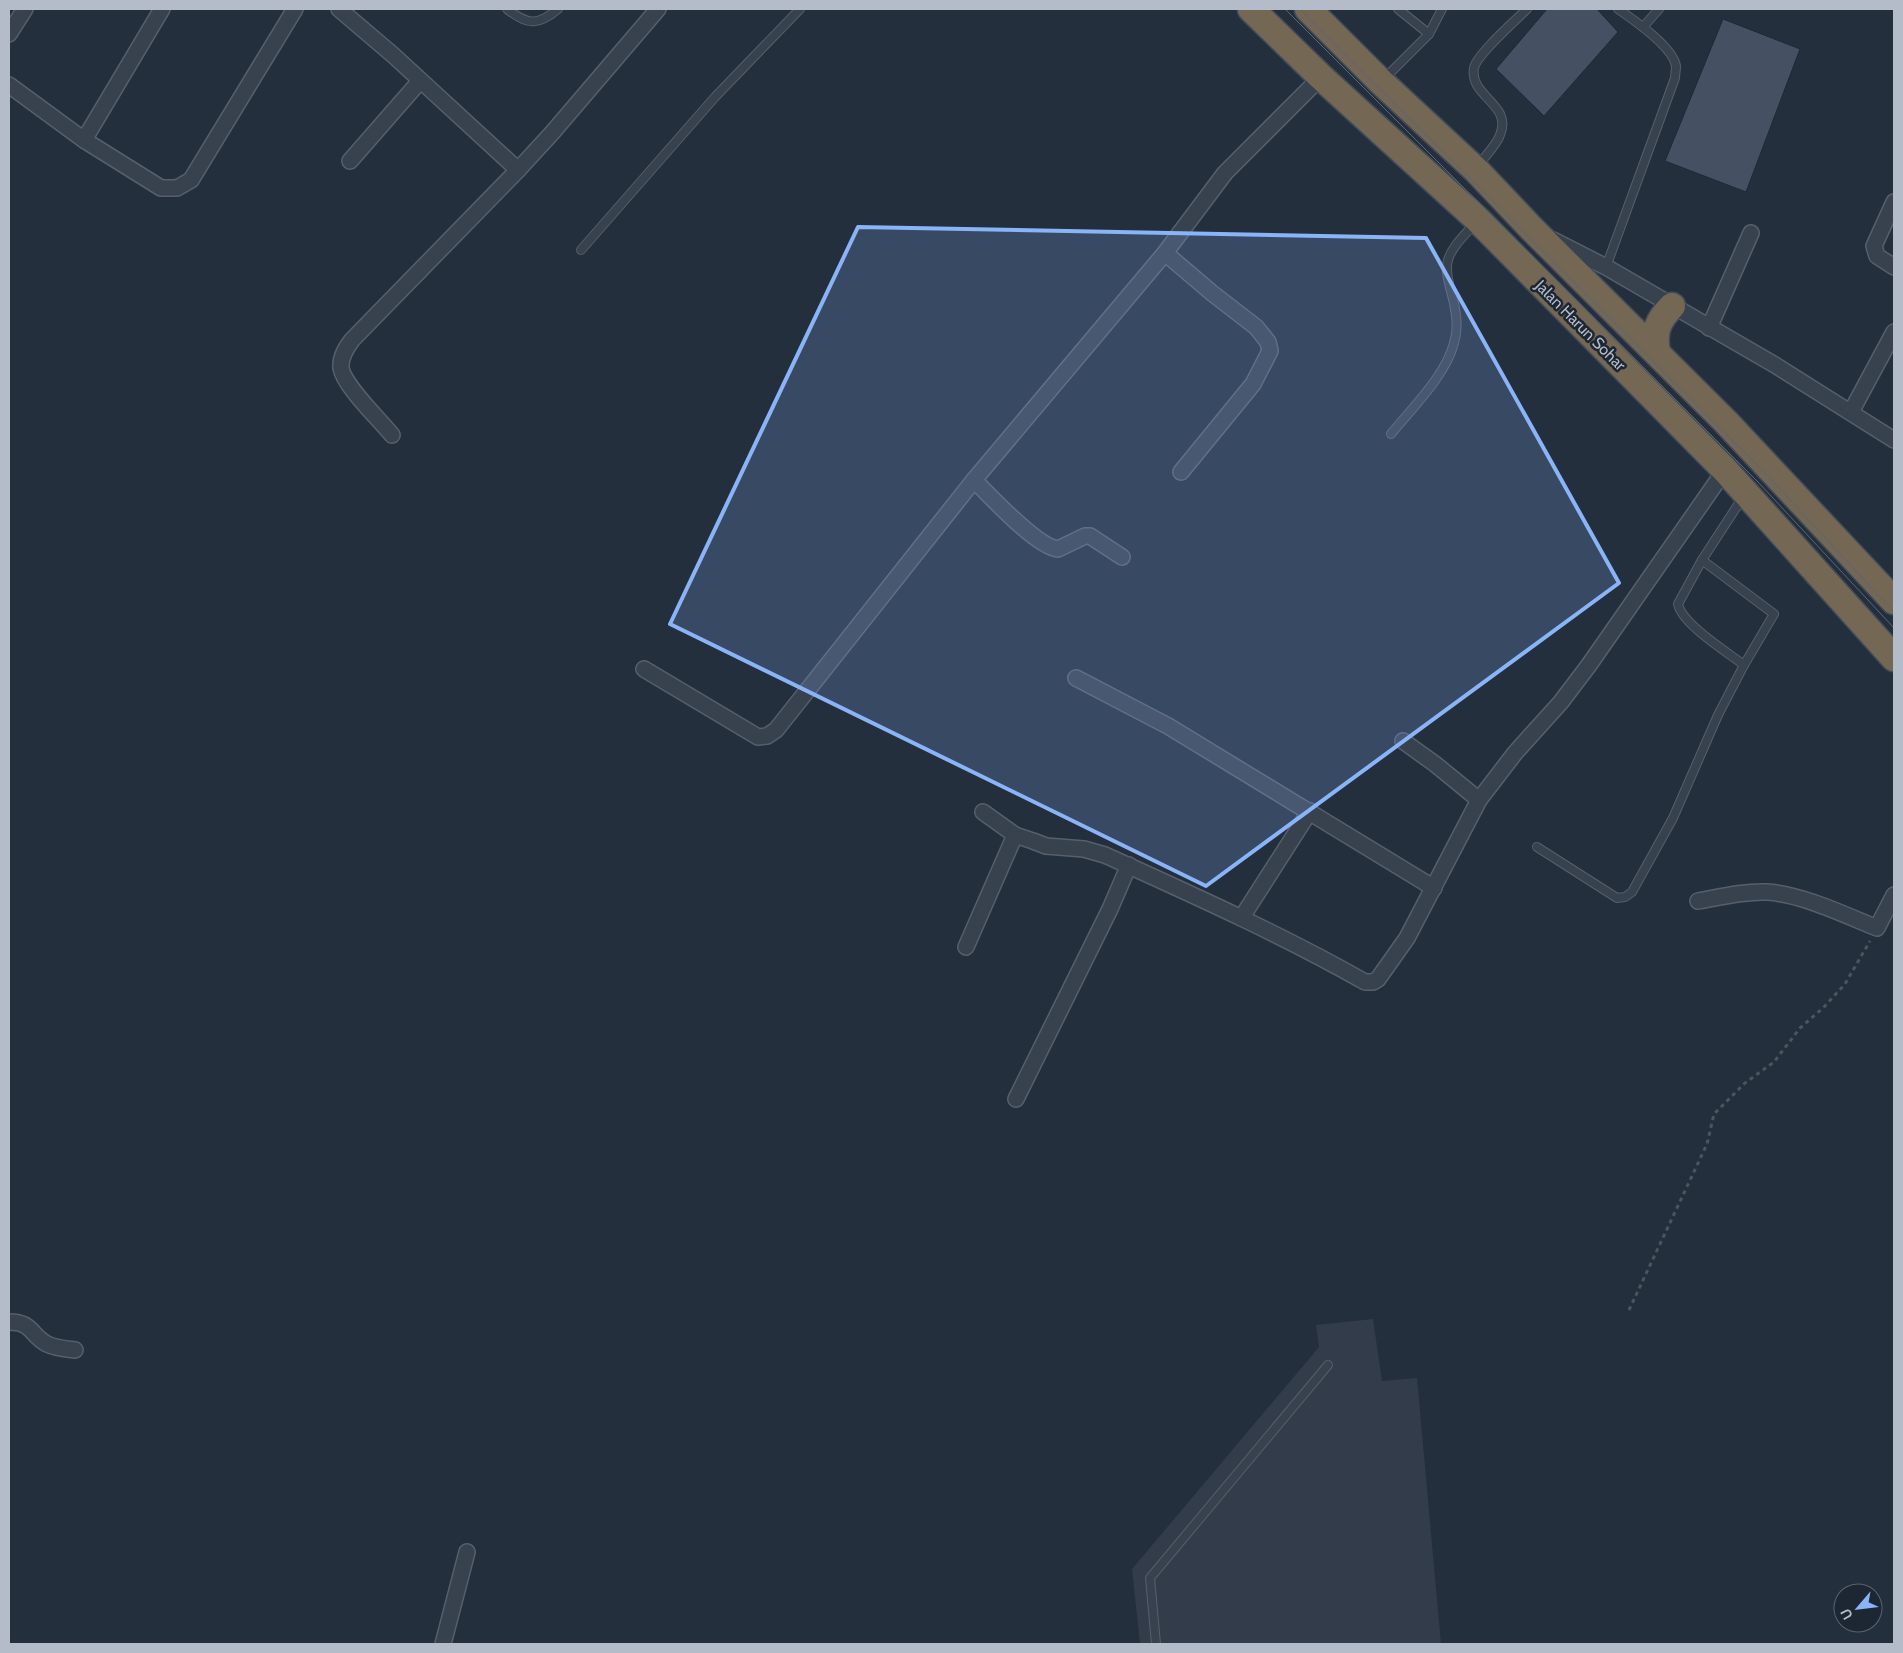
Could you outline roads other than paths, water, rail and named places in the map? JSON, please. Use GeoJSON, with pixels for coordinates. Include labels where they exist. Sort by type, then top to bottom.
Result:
{"type":"FeatureCollection","features":[{"type":"Feature","properties":{"kind":"highway","name":"Jalan Harun Sohar"},"geometry":{"type":"LineString","coordinates":[[1251,9],[1321,77],[1478,220],[1725,470],[1894,658]]}},
{"type":"Feature","properties":{"kind":"highway","name":"Jalan Harun Sohar"},"geometry":{"type":"LineString","coordinates":[[1308,9],[1381,82],[1476,170],[1532,229],[1657,352],[1753,450],[1894,601]]}},
{"type":"Feature","properties":{"kind":"highway"},"geometry":{"type":"LineString","coordinates":[[1657,352],[1655,336],[1657,326],[1660,318],[1672,306]]}},
{"type":"Feature","properties":{"kind":"street"},"geometry":{"type":"LineString","coordinates":[[9,34],[25,9]]}},
{"type":"Feature","properties":{"kind":"street"},"geometry":{"type":"LineString","coordinates":[[84,140],[162,9]]}},
{"type":"Feature","properties":{"kind":"street"},"geometry":{"type":"LineString","coordinates":[[9,85],[84,140],[162,188],[177,188],[191,180],[295,9]]}},
{"type":"Feature","properties":{"kind":"street"},"geometry":{"type":"LineString","coordinates":[[339,9],[393,55],[518,170]]}},
{"type":"Feature","properties":{"kind":"street"},"geometry":{"type":"LineString","coordinates":[[392,435],[346,382],[341,368],[343,353],[352,340],[552,133],[658,9]]}},
{"type":"Feature","properties":{"kind":"street"},"geometry":{"type":"LineString","coordinates":[[644,669],[758,737],[767,736],[776,730],[974,480],[1165,253],[1225,173],[1321,77]]}},
{"type":"Feature","properties":{"kind":"street"},"geometry":{"type":"LineString","coordinates":[[350,161],[420,81]]}},
{"type":"Feature","properties":{"kind":"street"},"geometry":{"type":"LineString","coordinates":[[1894,202],[1878,235],[1874,249],[1877,256],[1894,267]]}},
{"type":"Feature","properties":{"kind":"street"},"geometry":{"type":"LineString","coordinates":[[1532,229],[1606,267],[1851,412],[1894,440]]}},
{"type":"Feature","properties":{"kind":"street"},"geometry":{"type":"LineString","coordinates":[[1709,328],[1750,233]]}},
{"type":"Feature","properties":{"kind":"street"},"geometry":{"type":"LineString","coordinates":[[1165,253],[1256,327],[1268,342],[1270,351],[1253,384],[1180,472]]}},
{"type":"Feature","properties":{"kind":"street"},"geometry":{"type":"LineString","coordinates":[[1851,412],[1894,332]]}},
{"type":"Feature","properties":{"kind":"street"},"geometry":{"type":"LineString","coordinates":[[983,812],[1015,835],[1046,846],[1084,849],[1129,865],[1242,917],[1370,983],[1378,979],[1406,938],[1479,800],[1515,753],[1561,702],[1589,665],[1725,470]]}},
{"type":"Feature","properties":{"kind":"street"},"geometry":{"type":"LineString","coordinates":[[974,480],[1012,517],[1044,544],[1058,549],[1085,536],[1090,536],[1122,557]]}},
{"type":"Feature","properties":{"kind":"street"},"geometry":{"type":"LineString","coordinates":[[1076,678],[1168,726],[1434,888]]}},
{"type":"Feature","properties":{"kind":"street"},"geometry":{"type":"LineString","coordinates":[[1403,741],[1436,764],[1479,800]]}},
{"type":"Feature","properties":{"kind":"street"},"geometry":{"type":"LineString","coordinates":[[1242,917],[1310,811]]}},
{"type":"Feature","properties":{"kind":"street"},"geometry":{"type":"LineString","coordinates":[[966,947],[1015,835]]}},
{"type":"Feature","properties":{"kind":"street"},"geometry":{"type":"LineString","coordinates":[[1016,1099],[1110,909],[1129,865]]}},
{"type":"Feature","properties":{"kind":"street"},"geometry":{"type":"LineString","coordinates":[[1698,901],[1766,892],[1787,895],[1832,909],[1877,928],[1894,895]]}},
{"type":"Feature","properties":{"kind":"street"},"geometry":{"type":"LineString","coordinates":[[9,1322],[26,1324],[44,1342],[50,1345],[75,1350]]}},
{"type":"Feature","properties":{"kind":"street"},"geometry":{"type":"LineString","coordinates":[[443,1644],[466,1552]]}},
{"type":"Feature","properties":{"kind":"lane"},"geometry":{"type":"LineString","coordinates":[[507,9],[520,19],[532,22],[548,17],[558,9]]}},
{"type":"Feature","properties":{"kind":"lane"},"geometry":{"type":"LineString","coordinates":[[581,250],[715,97],[800,9]]}},
{"type":"Feature","properties":{"kind":"lane"},"geometry":{"type":"LineString","coordinates":[[1398,9],[1428,34]]}},
{"type":"Feature","properties":{"kind":"lane"},"geometry":{"type":"LineString","coordinates":[[1381,82],[1428,34],[1442,9]]}},
{"type":"Feature","properties":{"kind":"lane"},"geometry":{"type":"LineString","coordinates":[[1476,170],[1500,136],[1503,125],[1497,106],[1479,90],[1474,78],[1474,68],[1483,53],[1527,9]]}},
{"type":"Feature","properties":{"kind":"lane"},"geometry":{"type":"LineString","coordinates":[[1606,267],[1612,246],[1675,78],[1676,66],[1672,56],[1643,28],[1618,9]]}},
{"type":"Feature","properties":{"kind":"lane"},"geometry":{"type":"LineString","coordinates":[[1643,28],[1658,9]]}},
{"type":"Feature","properties":{"kind":"lane"},"geometry":{"type":"LineString","coordinates":[[1392,434],[1439,374],[1450,354],[1456,324],[1448,261],[1452,251],[1478,220]]}},
{"type":"Feature","properties":{"kind":"lane"},"geometry":{"type":"LineString","coordinates":[[1744,665],[1709,639],[1680,610],[1679,600],[1745,493]]}},
{"type":"Feature","properties":{"kind":"lane"},"geometry":{"type":"LineString","coordinates":[[1537,847],[1617,898],[1629,894],[1673,818],[1718,715],[1744,665],[1774,614],[1702,560]]}},
{"type":"Feature","properties":{"kind":"lane"},"geometry":{"type":"LineString","coordinates":[[1156,1644],[1150,1578],[1328,1365]]}},
{"type":"Feature","properties":{"kind":"tram line"},"geometry":{"type":"LineString","coordinates":[[1285,9],[1758,482],[1894,628]]}},
{"type":"Feature","properties":{"kind":"tram line"},"geometry":{"type":"LineString","coordinates":[[1300,9],[1766,474],[1894,612]]}}]}
